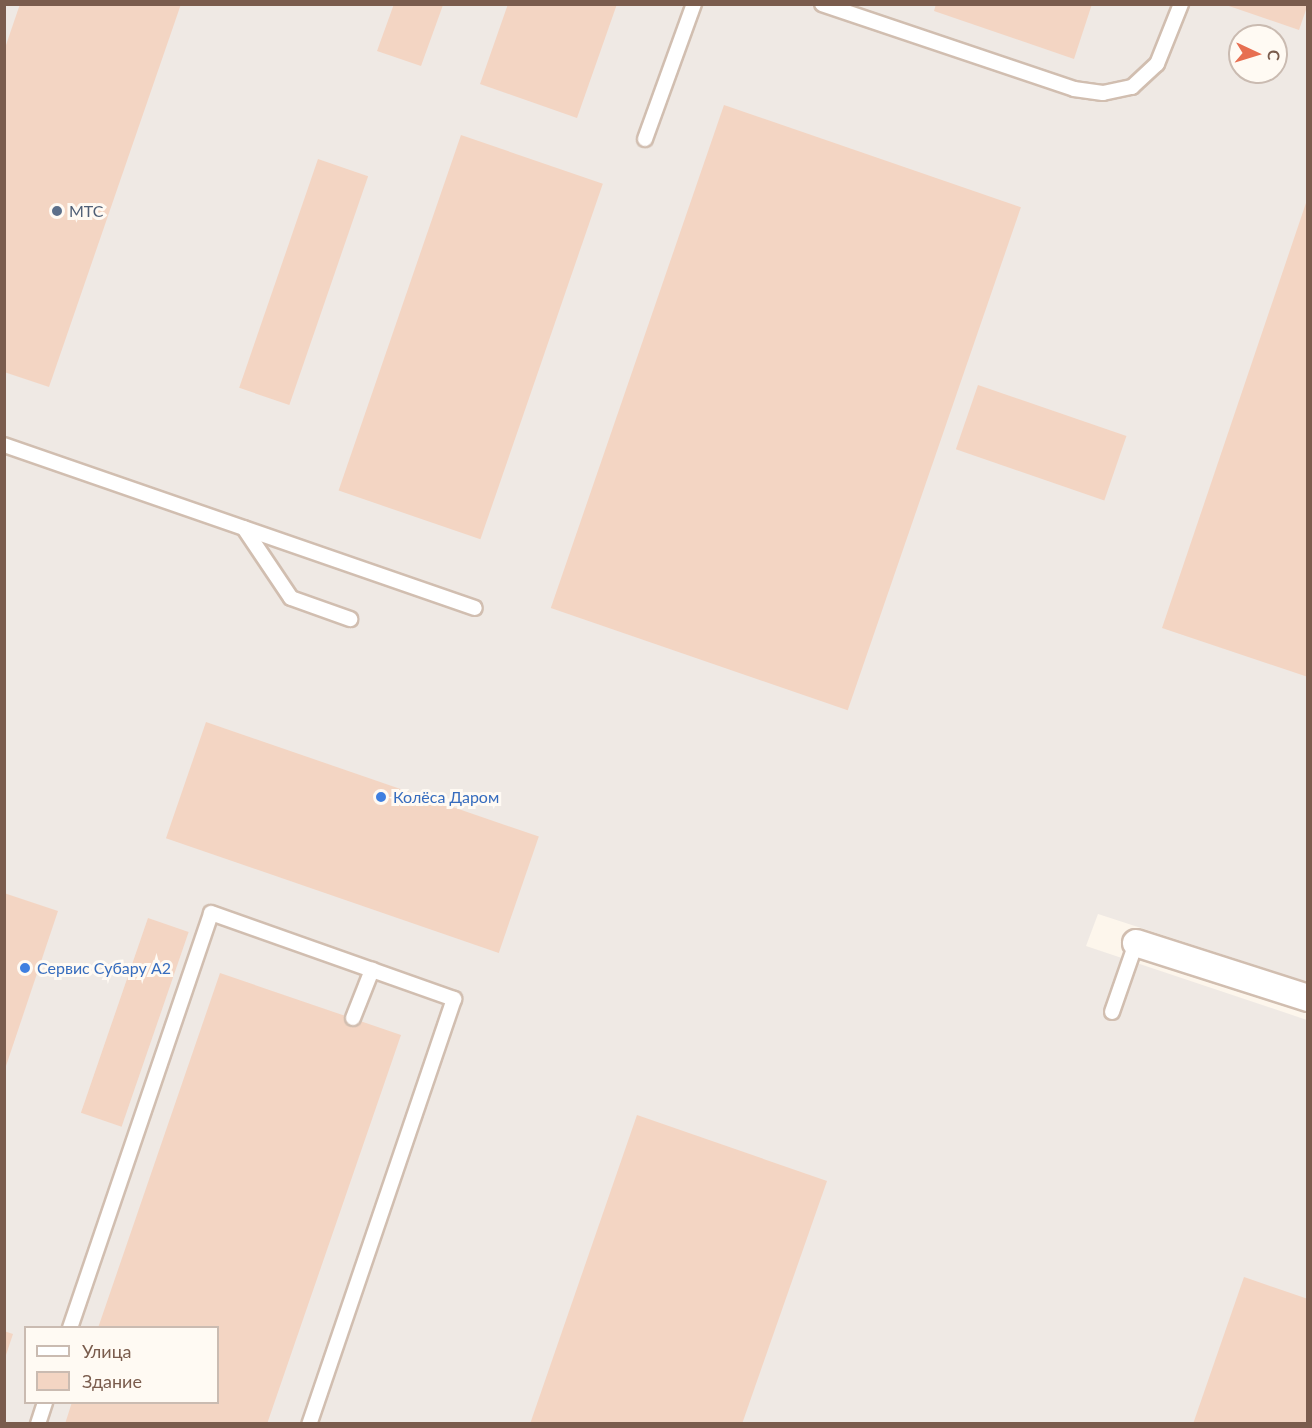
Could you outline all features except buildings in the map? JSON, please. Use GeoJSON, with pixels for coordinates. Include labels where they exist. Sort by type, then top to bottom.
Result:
{"type":"FeatureCollection","features":[{"type":"Feature","properties":{"kind":"street"},"geometry":{"type":"LineString","coordinates":[[1136,943],[1308,998]]}},
{"type":"Feature","properties":{"kind":"lane"},"geometry":{"type":"LineString","coordinates":[[645,138],[694,4]]}},
{"type":"Feature","properties":{"kind":"lane"},"geometry":{"type":"LineString","coordinates":[[822,4],[1074,90],[1103,93],[1132,87],[1157,64],[1181,4]]}},
{"type":"Feature","properties":{"kind":"lane"},"geometry":{"type":"LineString","coordinates":[[4,445],[475,608]]}},
{"type":"Feature","properties":{"kind":"lane"},"geometry":{"type":"LineString","coordinates":[[244,528],[291,598],[350,619]]}},
{"type":"Feature","properties":{"kind":"lane"},"geometry":{"type":"LineString","coordinates":[[71,1326],[211,913],[454,999],[309,1424]]}},
{"type":"Feature","properties":{"kind":"lane"},"geometry":{"type":"LineString","coordinates":[[1112,1012],[1136,943]]}},
{"type":"Feature","properties":{"kind":"lane"},"geometry":{"type":"LineString","coordinates":[[353,1018],[372,970]]}},
{"type":"Feature","properties":{"kind":"lane"},"geometry":{"type":"LineString","coordinates":[[38,1424],[44,1404]]}},
{"type":"Feature","properties":{"kind":"shaded area"},"geometry":{"type":"Polygon","coordinates":[[[5,5],[1307,5],[1307,982],[1098,914],[1086,946],[1307,1020],[1307,1423],[5,1424],[5,5]]]}},
{"type":"Feature","properties":{"kind":"place","name":"МТС"},"geometry":{"type":"Point","coordinates":[57,211]}},
{"type":"Feature","properties":{"kind":"place","name":"Колёса Даром"},"geometry":{"type":"Point","coordinates":[381,797]}},
{"type":"Feature","properties":{"kind":"place","name":"Сервис Субару А2"},"geometry":{"type":"Point","coordinates":[25,968]}}]}
